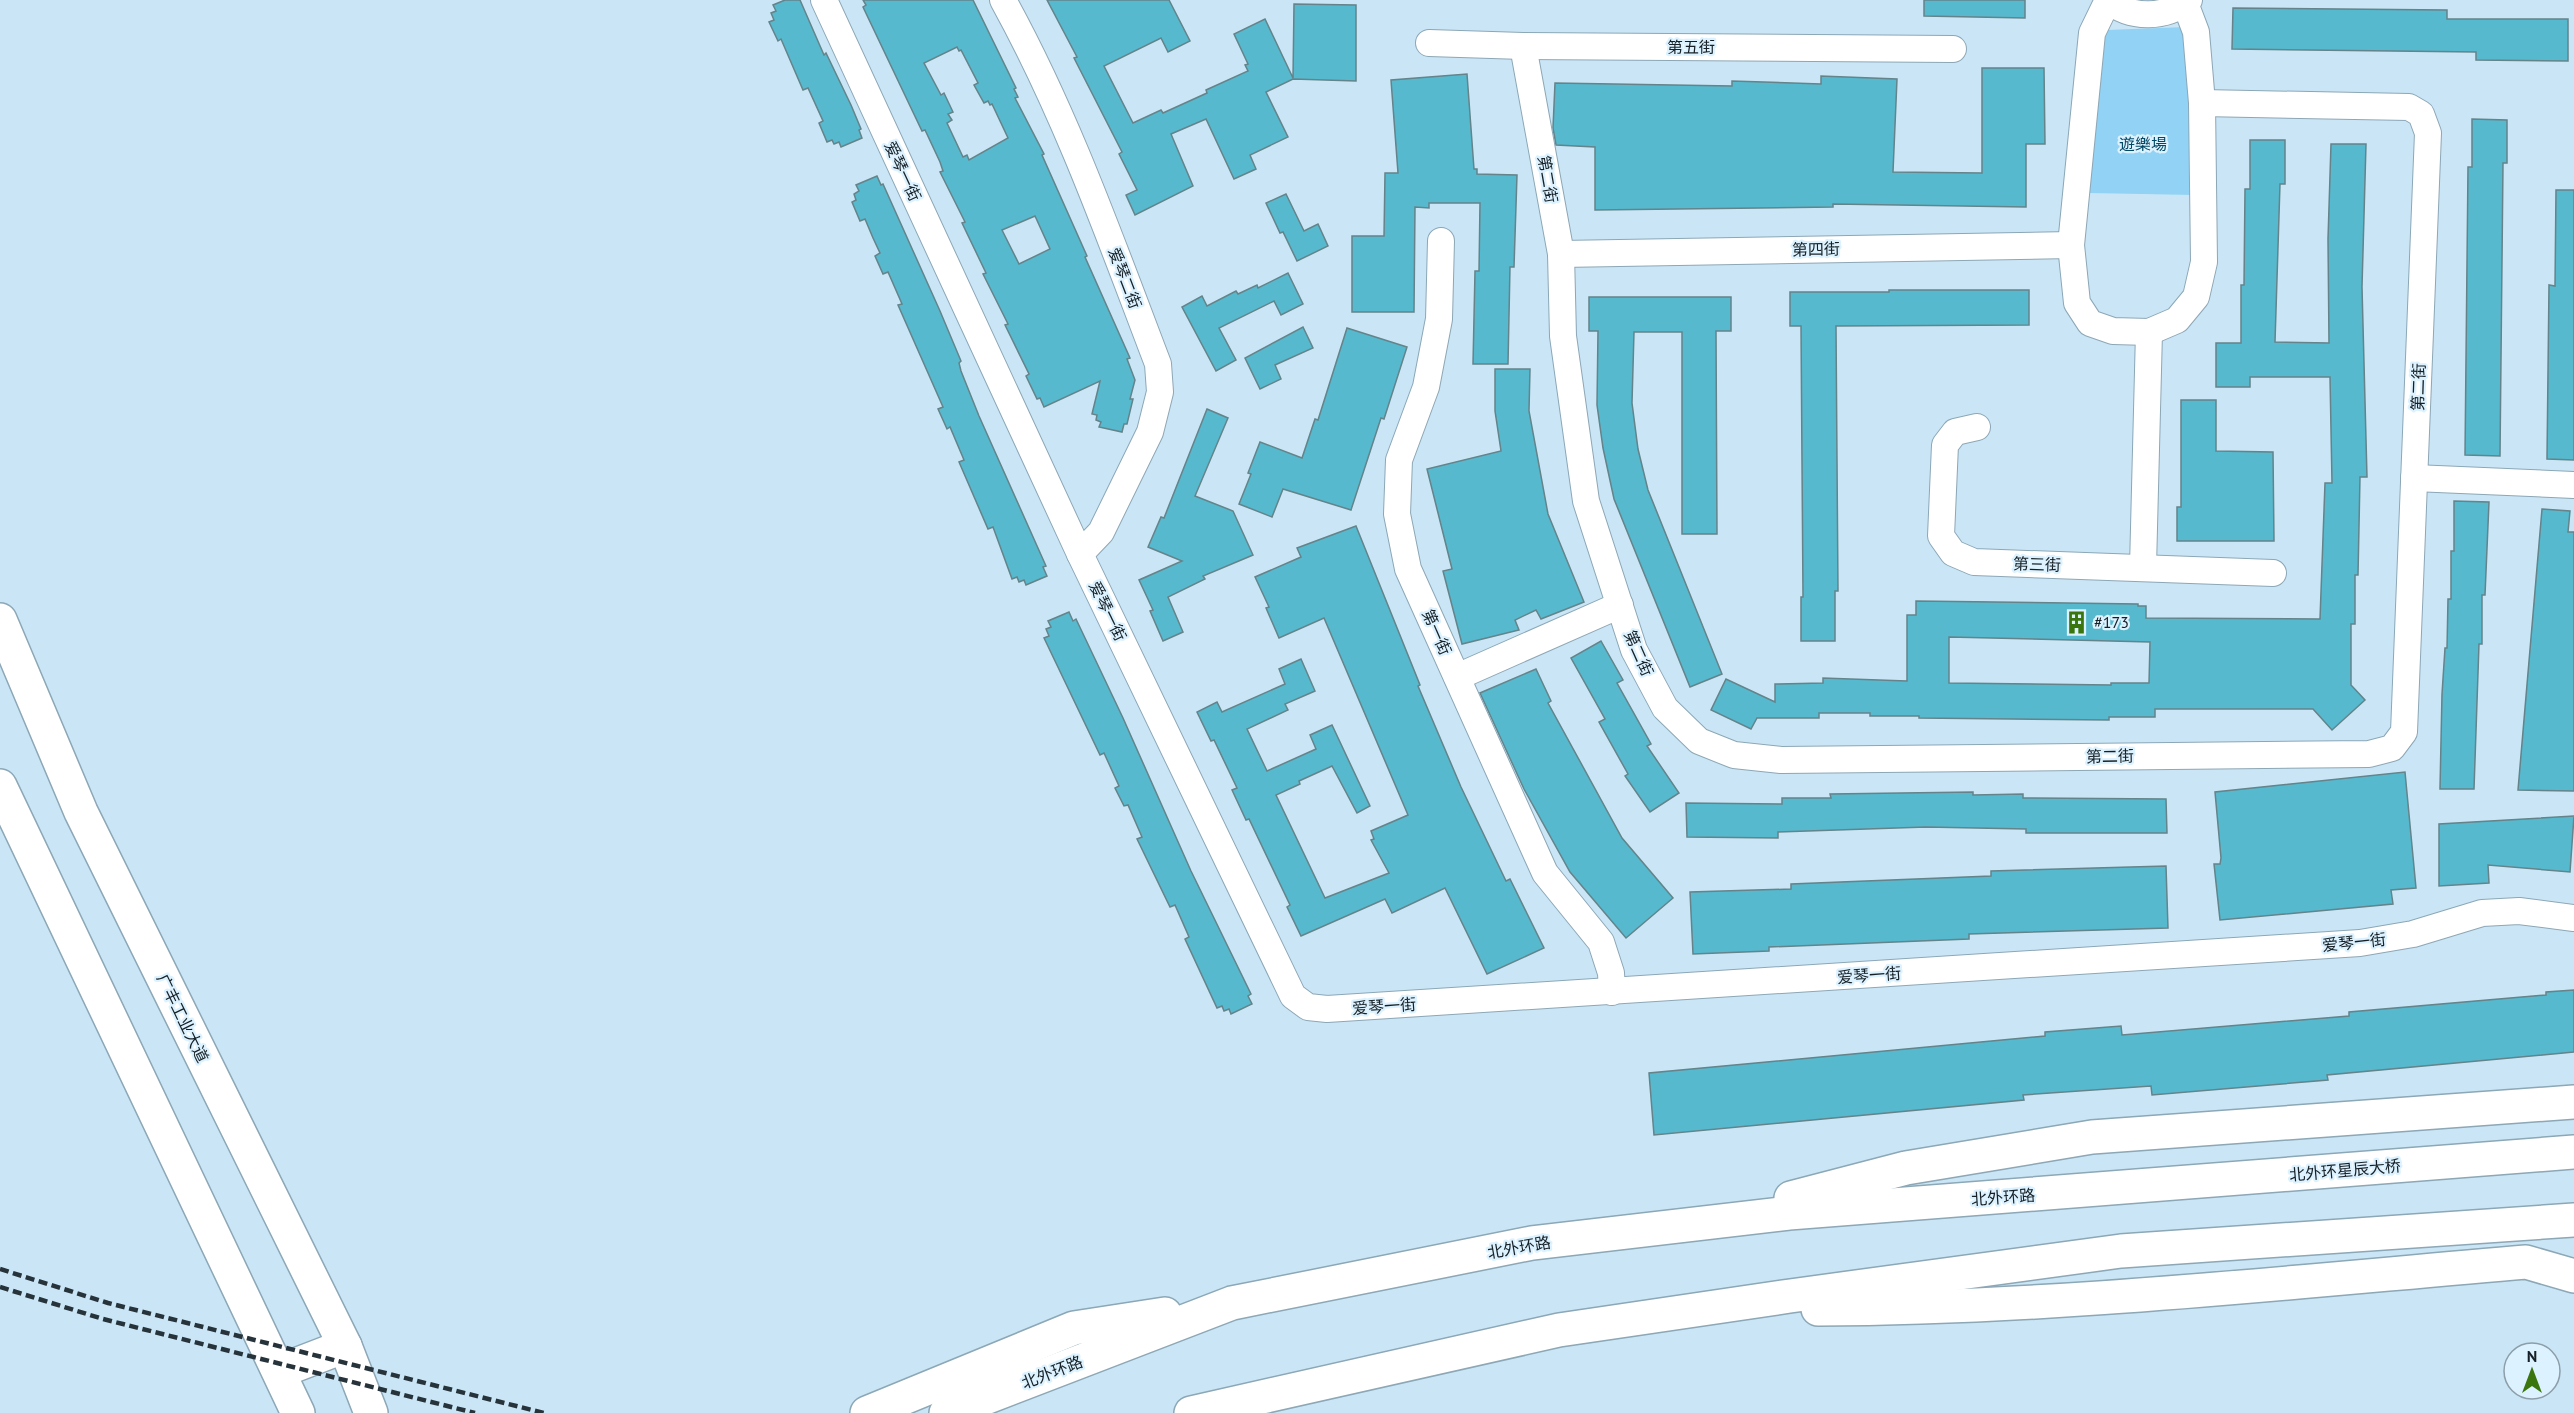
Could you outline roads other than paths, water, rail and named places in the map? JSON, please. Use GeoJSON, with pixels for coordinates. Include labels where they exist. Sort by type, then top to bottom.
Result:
{"type":"FeatureCollection","features":[{"type":"Feature","properties":{"kind":"main road","name":"广丰工业大道"},"geometry":{"type":"LineString","coordinates":[[0,620],[81,812],[345,1346],[371,1413]]}},
{"type":"Feature","properties":{"kind":"main road"},"geometry":{"type":"LineString","coordinates":[[0,786],[298,1413]]}},
{"type":"Feature","properties":{"kind":"main road"},"geometry":{"type":"LineString","coordinates":[[1692,1224],[1906,1168],[2092,1137],[2574,1102]]}},
{"type":"Feature","properties":{"kind":"main road","name":"北外环星辰大桥"},"geometry":{"type":"LineString","coordinates":[[2116,1189],[2574,1152]]}},
{"type":"Feature","properties":{"kind":"main road","name":"北外环路"},"geometry":{"type":"LineString","coordinates":[[946,1413],[1232,1303],[1532,1243],[1789,1213],[2116,1189]]}},
{"type":"Feature","properties":{"kind":"main road"},"geometry":{"type":"LineString","coordinates":[[1191,1413],[1559,1330],[1694,1310],[2121,1251],[2574,1220]]}},
{"type":"Feature","properties":{"kind":"main road"},"geometry":{"type":"LineString","coordinates":[[1694,1310],[1915,1309],[2105,1298],[2526,1262],[2574,1276]]}},
{"type":"Feature","properties":{"kind":"main road"},"geometry":{"type":"LineString","coordinates":[[867,1413],[1074,1328],[1232,1303]]}},
{"type":"Feature","properties":{"kind":"main road"},"geometry":{"type":"LineString","coordinates":[[280,1371],[345,1346]]}},
{"type":"Feature","properties":{"kind":"street","name":"爱琴一街"},"geometry":{"type":"LineString","coordinates":[[824,0],[1080,554],[1293,996],[1308,1007],[1327,1009],[1612,992],[2360,943],[2413,934],[2482,913],[2519,912],[2574,918]]}},
{"type":"Feature","properties":{"kind":"street","name":"爱琴二街"},"geometry":{"type":"LineString","coordinates":[[1004,0],[1083,166],[1158,364],[1160,392],[1150,432],[1101,532],[1080,554]]}},
{"type":"Feature","properties":{"kind":"street"},"geometry":{"type":"LineString","coordinates":[[2108,0],[2113,5],[2133,13],[2155,15],[2177,9],[2187,2],[2196,32],[2202,103],[2204,262],[2196,297],[2178,320],[2149,332],[2113,331],[2090,323],[2077,303],[2071,245],[2092,33],[2108,0]]}},
{"type":"Feature","properties":{"kind":"street","name":"第五街"},"geometry":{"type":"LineString","coordinates":[[1429,43],[1523,46],[1953,49]]}},
{"type":"Feature","properties":{"kind":"street","name":"第二街"},"geometry":{"type":"LineString","coordinates":[[1523,46],[1561,254],[1563,336],[1586,501],[1634,650],[1665,708],[1699,741],[1734,755],[1781,760],[2369,754],[2392,748],[2404,732],[2428,133],[2421,114],[2409,107],[2202,103]]}},
{"type":"Feature","properties":{"kind":"street","name":"第一街"},"geometry":{"type":"LineString","coordinates":[[1441,241],[1439,319],[1426,387],[1399,460],[1397,514],[1408,569],[1545,873],[1601,942],[1611,973],[1612,992]]}},
{"type":"Feature","properties":{"kind":"street","name":"第四街"},"geometry":{"type":"LineString","coordinates":[[1561,254],[2071,245]]}},
{"type":"Feature","properties":{"kind":"street"},"geometry":{"type":"LineString","coordinates":[[2143,567],[2149,332]]}},
{"type":"Feature","properties":{"kind":"street","name":"第三街"},"geometry":{"type":"LineString","coordinates":[[1977,427],[1955,432],[1945,445],[1941,536],[1953,553],[1974,562],[2273,573]]}},
{"type":"Feature","properties":{"kind":"street"},"geometry":{"type":"LineString","coordinates":[[2414,478],[2574,485]]}},
{"type":"Feature","properties":{"kind":"street"},"geometry":{"type":"LineString","coordinates":[[1457,677],[1620,605]]}},
{"type":"Feature","properties":{"kind":"railway"},"geometry":{"type":"LineString","coordinates":[[0,1269],[108,1303],[544,1413]]}},
{"type":"Feature","properties":{"kind":"railway"},"geometry":{"type":"LineString","coordinates":[[0,1287],[103,1319],[475,1413]]}},
{"type":"Feature","properties":{"kind":"place","name":"#173"},"geometry":{"type":"Point","coordinates":[2076,622]}},
{"type":"Feature","properties":{"kind":"park label","name":"遊樂場"},"geometry":{"type":"Point","coordinates":[2143,144]}}]}
